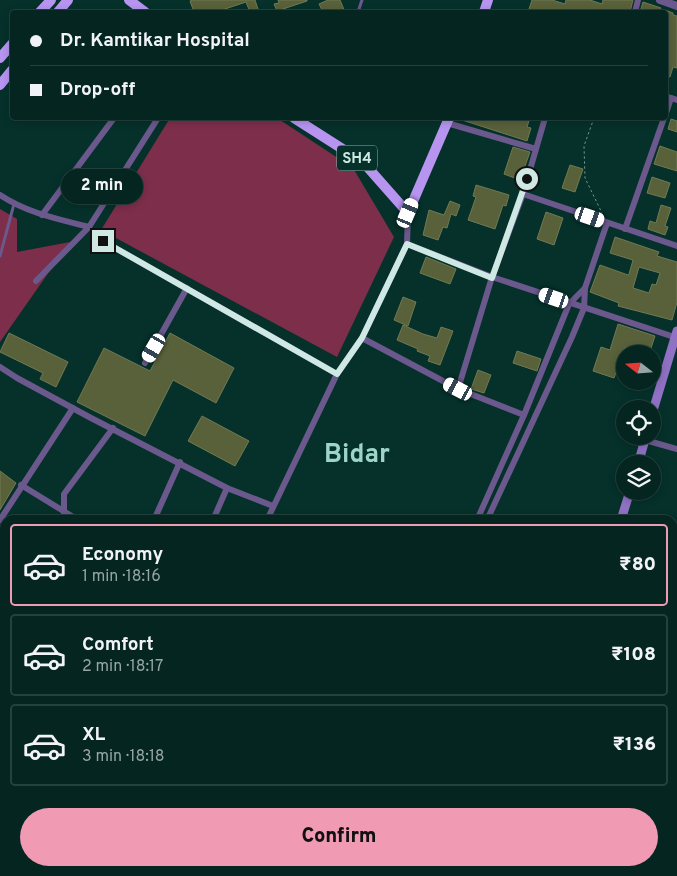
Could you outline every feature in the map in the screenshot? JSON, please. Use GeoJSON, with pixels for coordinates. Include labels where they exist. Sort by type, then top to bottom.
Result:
{"type":"FeatureCollection","features":[{"type":"Feature","properties":{"kind":"highway"},"geometry":{"type":"LineString","coordinates":[[42,10],[52,0]]}},
{"type":"Feature","properties":{"kind":"highway"},"geometry":{"type":"LineString","coordinates":[[60,10],[68,0]]}},
{"type":"Feature","properties":{"kind":"highway"},"geometry":{"type":"LineString","coordinates":[[130,0],[142,10]]}},
{"type":"Feature","properties":{"kind":"highway"},"geometry":{"type":"LineString","coordinates":[[0,58],[10,46]]}},
{"type":"Feature","properties":{"kind":"highway"},"geometry":{"type":"LineString","coordinates":[[0,85],[10,72]]}},
{"type":"Feature","properties":{"kind":"highway","name":"SH4"},"geometry":{"type":"LineString","coordinates":[[297,120],[363,162],[408,213]]}},
{"type":"Feature","properties":{"kind":"highway"},"geometry":{"type":"LineString","coordinates":[[408,213],[448,120]]}},
{"type":"Feature","properties":{"kind":"main road"},"geometry":{"type":"LineString","coordinates":[[656,400],[676,335]]}},
{"type":"Feature","properties":{"kind":"main road"},"geometry":{"type":"LineString","coordinates":[[623,515],[627,500]]}},
{"type":"Feature","properties":{"kind":"street"},"geometry":{"type":"LineString","coordinates":[[660,0],[677,6]]}},
{"type":"Feature","properties":{"kind":"street"},"geometry":{"type":"LineString","coordinates":[[42,215],[113,120]]}},
{"type":"Feature","properties":{"kind":"street"},"geometry":{"type":"LineString","coordinates":[[36,281],[89,227],[157,120]]}},
{"type":"Feature","properties":{"kind":"street"},"geometry":{"type":"LineString","coordinates":[[448,120],[536,149]]}},
{"type":"Feature","properties":{"kind":"street"},"geometry":{"type":"LineString","coordinates":[[458,389],[492,278],[523,194],[544,120]]}},
{"type":"Feature","properties":{"kind":"street"},"geometry":{"type":"LineString","coordinates":[[625,228],[664,120]]}},
{"type":"Feature","properties":{"kind":"street"},"geometry":{"type":"LineString","coordinates":[[523,194],[677,246]]}},
{"type":"Feature","properties":{"kind":"street"},"geometry":{"type":"LineString","coordinates":[[0,195],[14,204],[42,215],[89,227]]}},
{"type":"Feature","properties":{"kind":"street"},"geometry":{"type":"LineString","coordinates":[[269,515],[337,374],[362,338],[407,244],[408,213]]}},
{"type":"Feature","properties":{"kind":"street"},"geometry":{"type":"LineString","coordinates":[[489,515],[584,308],[585,288],[607,223]]}},
{"type":"Feature","properties":{"kind":"street"},"geometry":{"type":"LineString","coordinates":[[103,241],[337,374]]}},
{"type":"Feature","properties":{"kind":"street"},"geometry":{"type":"LineString","coordinates":[[407,244],[492,278],[569,304],[676,335]]}},
{"type":"Feature","properties":{"kind":"street"},"geometry":{"type":"LineString","coordinates":[[145,363],[187,288]]}},
{"type":"Feature","properties":{"kind":"street"},"geometry":{"type":"LineString","coordinates":[[479,515],[524,416],[569,304],[585,288]]}},
{"type":"Feature","properties":{"kind":"street"},"geometry":{"type":"LineString","coordinates":[[362,338],[458,389],[524,416]]}},
{"type":"Feature","properties":{"kind":"street"},"geometry":{"type":"LineString","coordinates":[[0,367],[73,408],[227,488],[273,506]]}},
{"type":"Feature","properties":{"kind":"street"},"geometry":{"type":"LineString","coordinates":[[3,515],[73,408]]}},
{"type":"Feature","properties":{"kind":"street"},"geometry":{"type":"LineString","coordinates":[[64,512],[64,494],[113,428]]}},
{"type":"Feature","properties":{"kind":"street"},"geometry":{"type":"LineString","coordinates":[[661,444],[677,449]]}},
{"type":"Feature","properties":{"kind":"street"},"geometry":{"type":"LineString","coordinates":[[156,515],[180,462]]}},
{"type":"Feature","properties":{"kind":"street"},"geometry":{"type":"LineString","coordinates":[[21,485],[69,515]]}},
{"type":"Feature","properties":{"kind":"street"},"geometry":{"type":"LineString","coordinates":[[215,515],[227,488]]}},
{"type":"Feature","properties":{"kind":"lane"},"geometry":{"type":"LineString","coordinates":[[0,256],[14,204]]}},
{"type":"Feature","properties":{"kind":"path"},"geometry":{"type":"LineString","coordinates":[[593,120],[584,146],[585,178],[607,223]]}},
{"type":"Feature","properties":{"kind":"shaded area"},"geometry":{"type":"Polygon","coordinates":[[[169,120],[280,120],[353,168],[394,237],[337,357],[101,230],[169,120]]]}},
{"type":"Feature","properties":{"kind":"shaded area"},"geometry":{"type":"Polygon","coordinates":[[[0,209],[17,219],[17,252],[70,242],[0,342],[0,209]]]}},
{"type":"Feature","properties":{"kind":"building"},"geometry":{"type":"Polygon","coordinates":[[[255,0],[258,10],[249,10],[246,2],[222,10],[193,10],[190,1],[255,0]]]}},
{"type":"Feature","properties":{"kind":"building"},"geometry":{"type":"Polygon","coordinates":[[[278,0],[307,0],[277,10],[274,4],[279,3],[278,0]]]}},
{"type":"Feature","properties":{"kind":"building"},"geometry":{"type":"Polygon","coordinates":[[[328,0],[340,0],[344,10],[322,10],[319,4],[328,0]]]}},
{"type":"Feature","properties":{"kind":"building"},"geometry":{"type":"Polygon","coordinates":[[[532,0],[552,0],[565,4],[566,0],[590,0],[602,4],[603,0],[633,0],[630,10],[529,10],[532,0]]]}},
{"type":"Feature","properties":{"kind":"building"},"geometry":{"type":"Polygon","coordinates":[[[643,2],[661,8],[660,10],[641,10],[643,2]]]}},
{"type":"Feature","properties":{"kind":"building"},"geometry":{"type":"Polygon","coordinates":[[[668,11],[677,16],[677,68],[673,67],[670,77],[668,76],[668,11]]]}},
{"type":"Feature","properties":{"kind":"building"},"geometry":{"type":"Polygon","coordinates":[[[671,119],[677,121],[677,132],[668,129],[671,119]]]}},
{"type":"Feature","properties":{"kind":"building"},"geometry":{"type":"Polygon","coordinates":[[[462,120],[529,120],[527,127],[531,128],[527,141],[462,120]]]}},
{"type":"Feature","properties":{"kind":"building"},"geometry":{"type":"Polygon","coordinates":[[[660,146],[677,152],[677,171],[654,164],[660,146]]]}},
{"type":"Feature","properties":{"kind":"building"},"geometry":{"type":"Polygon","coordinates":[[[513,147],[530,152],[520,180],[504,174],[513,147]]]}},
{"type":"Feature","properties":{"kind":"building"},"geometry":{"type":"Polygon","coordinates":[[[570,165],[583,169],[575,192],[562,188],[570,165]]]}},
{"type":"Feature","properties":{"kind":"building"},"geometry":{"type":"Polygon","coordinates":[[[652,177],[670,183],[665,198],[647,193],[652,177]]]}},
{"type":"Feature","properties":{"kind":"building"},"geometry":{"type":"Polygon","coordinates":[[[476,185],[509,195],[506,206],[503,205],[495,229],[468,220],[476,197],[473,196],[476,185]]]}},
{"type":"Feature","properties":{"kind":"building"},"geometry":{"type":"Polygon","coordinates":[[[450,201],[460,205],[456,216],[451,214],[447,228],[443,227],[438,240],[423,235],[429,210],[444,215],[450,201]]]}},
{"type":"Feature","properties":{"kind":"building"},"geometry":{"type":"Polygon","coordinates":[[[661,205],[671,208],[665,226],[668,227],[665,235],[648,229],[650,221],[656,223],[661,205]]]}},
{"type":"Feature","properties":{"kind":"building"},"geometry":{"type":"Polygon","coordinates":[[[546,212],[563,218],[554,245],[537,239],[546,212]]]}},
{"type":"Feature","properties":{"kind":"building"},"geometry":{"type":"Polygon","coordinates":[[[615,237],[659,252],[657,256],[677,262],[677,302],[672,320],[618,306],[619,303],[590,292],[600,265],[629,274],[633,260],[610,253],[615,237]],[[639,267],[633,288],[649,293],[652,284],[656,285],[660,273],[639,267]]]}},
{"type":"Feature","properties":{"kind":"building"},"geometry":{"type":"Polygon","coordinates":[[[426,257],[456,269],[450,284],[420,273],[426,257]]]}},
{"type":"Feature","properties":{"kind":"building"},"geometry":{"type":"Polygon","coordinates":[[[403,297],[416,302],[408,326],[394,320],[403,297]]]}},
{"type":"Feature","properties":{"kind":"building"},"geometry":{"type":"Polygon","coordinates":[[[618,324],[655,336],[652,345],[616,345],[616,372],[614,378],[593,371],[601,347],[610,350],[618,324]]]}},
{"type":"Feature","properties":{"kind":"building"},"geometry":{"type":"Polygon","coordinates":[[[403,325],[437,338],[441,327],[453,331],[440,365],[428,361],[430,356],[417,351],[418,349],[397,340],[403,325]]]}},
{"type":"Feature","properties":{"kind":"building"},"geometry":{"type":"Polygon","coordinates":[[[9,333],[68,362],[56,387],[40,379],[43,373],[0,352],[9,333]]]}},
{"type":"Feature","properties":{"kind":"building"},"geometry":{"type":"Polygon","coordinates":[[[170,333],[234,368],[216,403],[173,380],[145,436],[77,402],[104,348],[150,371],[170,333]]]}},
{"type":"Feature","properties":{"kind":"building"},"geometry":{"type":"Polygon","coordinates":[[[517,351],[541,359],[537,371],[513,363],[517,351]]]}},
{"type":"Feature","properties":{"kind":"building"},"geometry":{"type":"Polygon","coordinates":[[[478,370],[491,375],[484,393],[471,389],[478,370]]]}},
{"type":"Feature","properties":{"kind":"building"},"geometry":{"type":"Polygon","coordinates":[[[202,416],[249,441],[235,466],[188,441],[202,416]]]}},
{"type":"Feature","properties":{"kind":"building"},"geometry":{"type":"Polygon","coordinates":[[[0,471],[16,483],[0,510],[0,471]]]}},
{"type":"Feature","properties":{"kind":"district","name":"Bidar"},"geometry":{"type":"Point","coordinates":[357,453]}},
{"type":"Feature","properties":{"kind":"route"},"geometry":{"type":"LineString","coordinates":[[103,241],[337,374],[362,338],[407,244],[492,278],[527,179]]}}]}
